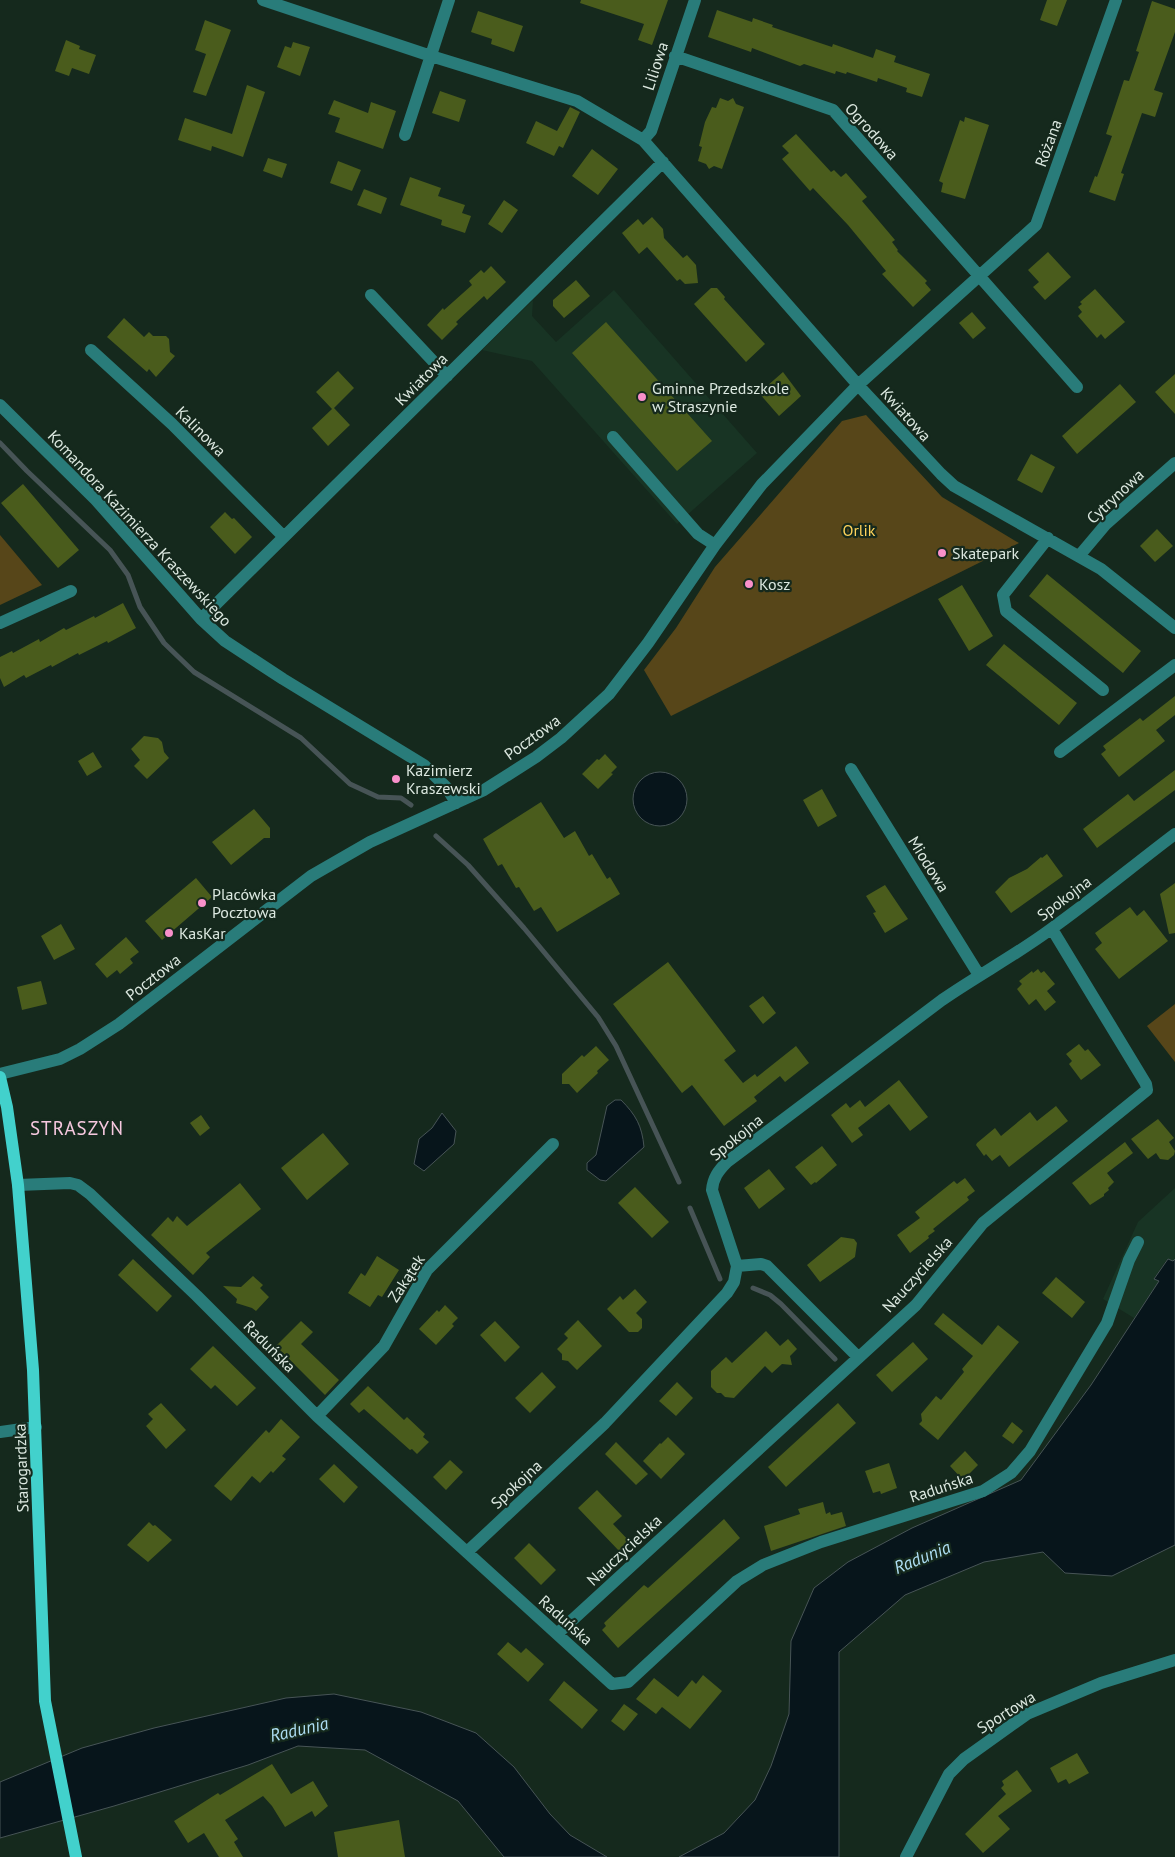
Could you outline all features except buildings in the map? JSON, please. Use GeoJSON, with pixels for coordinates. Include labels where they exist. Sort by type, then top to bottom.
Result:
{"type":"FeatureCollection","features":[{"type":"Feature","properties":{"kind":"main road","name":"Starogardzka"},"geometry":{"type":"LineString","coordinates":[[0,1075],[7,1107],[18,1185],[33,1370],[42,1574],[45,1701],[76,1857]]}},
{"type":"Feature","properties":{"kind":"street","name":"Kwiatowa"},"geometry":{"type":"LineString","coordinates":[[263,0],[431,56],[578,101],[643,140],[858,385],[928,462],[954,486],[1079,556],[1115,580],[1175,628]]}},
{"type":"Feature","properties":{"kind":"street"},"geometry":{"type":"LineString","coordinates":[[405,135],[450,0]]}},
{"type":"Feature","properties":{"kind":"street","name":"Liliowa"},"geometry":{"type":"LineString","coordinates":[[643,140],[651,131],[695,0]]}},
{"type":"Feature","properties":{"kind":"street","name":"Różana"},"geometry":{"type":"LineString","coordinates":[[858,385],[1036,225],[1116,0]]}},
{"type":"Feature","properties":{"kind":"street","name":"Ogrodowa"},"geometry":{"type":"LineString","coordinates":[[675,56],[833,110],[978,276]]}},
{"type":"Feature","properties":{"kind":"street","name":"Kwiatowa"},"geometry":{"type":"LineString","coordinates":[[201,618],[663,162]]}},
{"type":"Feature","properties":{"kind":"street"},"geometry":{"type":"LineString","coordinates":[[978,276],[1077,387]]}},
{"type":"Feature","properties":{"kind":"street"},"geometry":{"type":"LineString","coordinates":[[371,295],[447,376]]}},
{"type":"Feature","properties":{"kind":"street","name":"Kalinowa"},"geometry":{"type":"LineString","coordinates":[[91,350],[172,424],[284,537]]}},
{"type":"Feature","properties":{"kind":"street","name":"Pocztowa"},"geometry":{"type":"LineString","coordinates":[[0,1075],[83,1054],[311,876],[370,842],[484,790],[536,757],[561,738],[609,694],[648,643],[715,545],[762,484],[858,385]]}},
{"type":"Feature","properties":{"kind":"street","name":"Komandora Kazimierza Kraszewskiego"},"geometry":{"type":"LineString","coordinates":[[0,405],[96,500],[201,618],[233,646],[283,679],[424,765],[447,788],[456,802]]}},
{"type":"Feature","properties":{"kind":"street"},"geometry":{"type":"LineString","coordinates":[[613,437],[698,534],[715,545]]}},
{"type":"Feature","properties":{"kind":"street","name":"Cytrynowa"},"geometry":{"type":"LineString","coordinates":[[1079,556],[1106,524],[1175,463]]}},
{"type":"Feature","properties":{"kind":"street"},"geometry":{"type":"LineString","coordinates":[[1048,538],[1002,594],[1006,611],[1103,690]]}},
{"type":"Feature","properties":{"kind":"street"},"geometry":{"type":"LineString","coordinates":[[0,623],[71,591]]}},
{"type":"Feature","properties":{"kind":"street"},"geometry":{"type":"LineString","coordinates":[[1060,752],[1175,665]]}},
{"type":"Feature","properties":{"kind":"street","name":"Miodowa"},"geometry":{"type":"LineString","coordinates":[[851,770],[979,975]]}},
{"type":"Feature","properties":{"kind":"street","name":"Spokojna"},"geometry":{"type":"LineString","coordinates":[[467,1552],[605,1424],[727,1294],[734,1282],[737,1266],[712,1190],[713,1180],[718,1170],[726,1162],[934,1005],[1052,928],[1175,834]]}},
{"type":"Feature","properties":{"kind":"street","name":"Nauczycielska"},"geometry":{"type":"LineString","coordinates":[[557,1634],[916,1305],[983,1223],[1147,1090],[1146,1084],[1052,928]]}},
{"type":"Feature","properties":{"kind":"street","name":"Zakątek"},"geometry":{"type":"LineString","coordinates":[[317,1416],[384,1346],[427,1270],[553,1144]]}},
{"type":"Feature","properties":{"kind":"street","name":"Raduńska"},"geometry":{"type":"LineString","coordinates":[[18,1185],[70,1183],[78,1185],[90,1194],[197,1296],[317,1416],[612,1684],[628,1682],[737,1581],[763,1565],[821,1542],[983,1491],[1011,1473],[1030,1451],[1107,1323],[1129,1260],[1138,1242]]}},
{"type":"Feature","properties":{"kind":"street"},"geometry":{"type":"LineString","coordinates":[[737,1266],[762,1264],[767,1266],[858,1357]]}},
{"type":"Feature","properties":{"kind":"street"},"geometry":{"type":"LineString","coordinates":[[0,1432],[36,1427]]}},
{"type":"Feature","properties":{"kind":"street","name":"Sportowa"},"geometry":{"type":"LineString","coordinates":[[906,1857],[949,1774],[964,1759],[1027,1714],[1100,1683],[1175,1660]]}},
{"type":"Feature","properties":{"kind":"shaded area"},"geometry":{"type":"Polygon","coordinates":[[[614,290],[757,453],[677,524],[532,361],[482,350],[533,300],[532,316],[556,342],[614,290]]]}},
{"type":"Feature","properties":{"kind":"shaded area"},"geometry":{"type":"Polygon","coordinates":[[[1175,1188],[1175,1259],[1173,1261],[1167,1259],[1154,1278],[1159,1281],[1134,1318],[1103,1299],[1138,1222],[1175,1188]]]}},
{"type":"Feature","properties":{"kind":"green space","name":"Orlik"},"geometry":{"type":"Polygon","coordinates":[[[866,415],[942,497],[1019,543],[671,716],[644,670],[676,628],[715,567],[842,421],[866,415]]]}},
{"type":"Feature","properties":{"kind":"green space"},"geometry":{"type":"Polygon","coordinates":[[[0,535],[42,585],[0,605],[0,535]]]}},
{"type":"Feature","properties":{"kind":"green space"},"geometry":{"type":"Polygon","coordinates":[[[1175,1004],[1175,1062],[1147,1026],[1175,1004]]]}},
{"type":"Feature","properties":{"kind":"water"},"geometry":{"type":"Polygon","coordinates":[[[660,772],[670,774],[679,780],[685,789],[687,799],[685,809],[679,818],[670,824],[660,826],[650,824],[641,818],[635,809],[633,799],[635,789],[641,780],[650,774],[660,772]]]}},
{"type":"Feature","properties":{"kind":"water"},"geometry":{"type":"Polygon","coordinates":[[[615,1100],[621,1100],[631,1111],[640,1127],[644,1147],[606,1181],[600,1180],[587,1170],[587,1163],[596,1155],[607,1106],[615,1100]]]}},
{"type":"Feature","properties":{"kind":"water"},"geometry":{"type":"Polygon","coordinates":[[[442,1113],[456,1131],[454,1144],[424,1171],[414,1164],[419,1139],[432,1128],[442,1113]]]}},
{"type":"Feature","properties":{"kind":"water","name":"Radunia"},"geometry":{"type":"Polygon","coordinates":[[[1168,1259],[1173,1261],[1175,1259],[1175,1545],[1112,1576],[1065,1573],[1043,1552],[984,1562],[905,1595],[839,1652],[839,1857],[679,1857],[724,1833],[755,1800],[771,1766],[789,1714],[791,1641],[814,1588],[848,1562],[912,1528],[1021,1480],[1091,1385],[1159,1281],[1154,1279],[1168,1259]]]}},
{"type":"Feature","properties":{"kind":"water","name":"Radunia"},"geometry":{"type":"Polygon","coordinates":[[[334,1694],[421,1712],[476,1733],[514,1767],[550,1814],[570,1835],[607,1857],[504,1857],[458,1801],[365,1750],[298,1746],[248,1765],[0,1838],[0,1782],[82,1748],[154,1728],[286,1698],[334,1694]]]}},
{"type":"Feature","properties":{"kind":"waterway"},"geometry":{"type":"LineString","coordinates":[[0,443],[110,550],[128,575],[140,607],[164,643],[194,672],[301,738],[350,784],[378,797],[401,798],[411,805]]}},
{"type":"Feature","properties":{"kind":"waterway"},"geometry":{"type":"LineString","coordinates":[[436,836],[468,865],[524,928],[598,1017],[616,1046],[679,1182]]}},
{"type":"Feature","properties":{"kind":"waterway"},"geometry":{"type":"LineString","coordinates":[[690,1208],[720,1279]]}},
{"type":"Feature","properties":{"kind":"waterway"},"geometry":{"type":"LineString","coordinates":[[753,1288],[770,1295],[781,1304],[835,1359]]}},
{"type":"Feature","properties":{"kind":"place","name":"Gminne Przedszkole w Straszynie"},"geometry":{"type":"Point","coordinates":[642,397]}},
{"type":"Feature","properties":{"kind":"place","name":"Skatepark"},"geometry":{"type":"Point","coordinates":[942,553]}},
{"type":"Feature","properties":{"kind":"place","name":"Kosz"},"geometry":{"type":"Point","coordinates":[749,584]}},
{"type":"Feature","properties":{"kind":"place","name":"Kazimierz Kraszewski"},"geometry":{"type":"Point","coordinates":[396,779]}},
{"type":"Feature","properties":{"kind":"place","name":"Placówka Pocztowa"},"geometry":{"type":"Point","coordinates":[202,903]}},
{"type":"Feature","properties":{"kind":"place","name":"KasKar"},"geometry":{"type":"Point","coordinates":[169,933]}},
{"type":"Feature","properties":{"kind":"district","name":"STRASZYN"},"geometry":{"type":"Point","coordinates":[77,1128]}}]}
